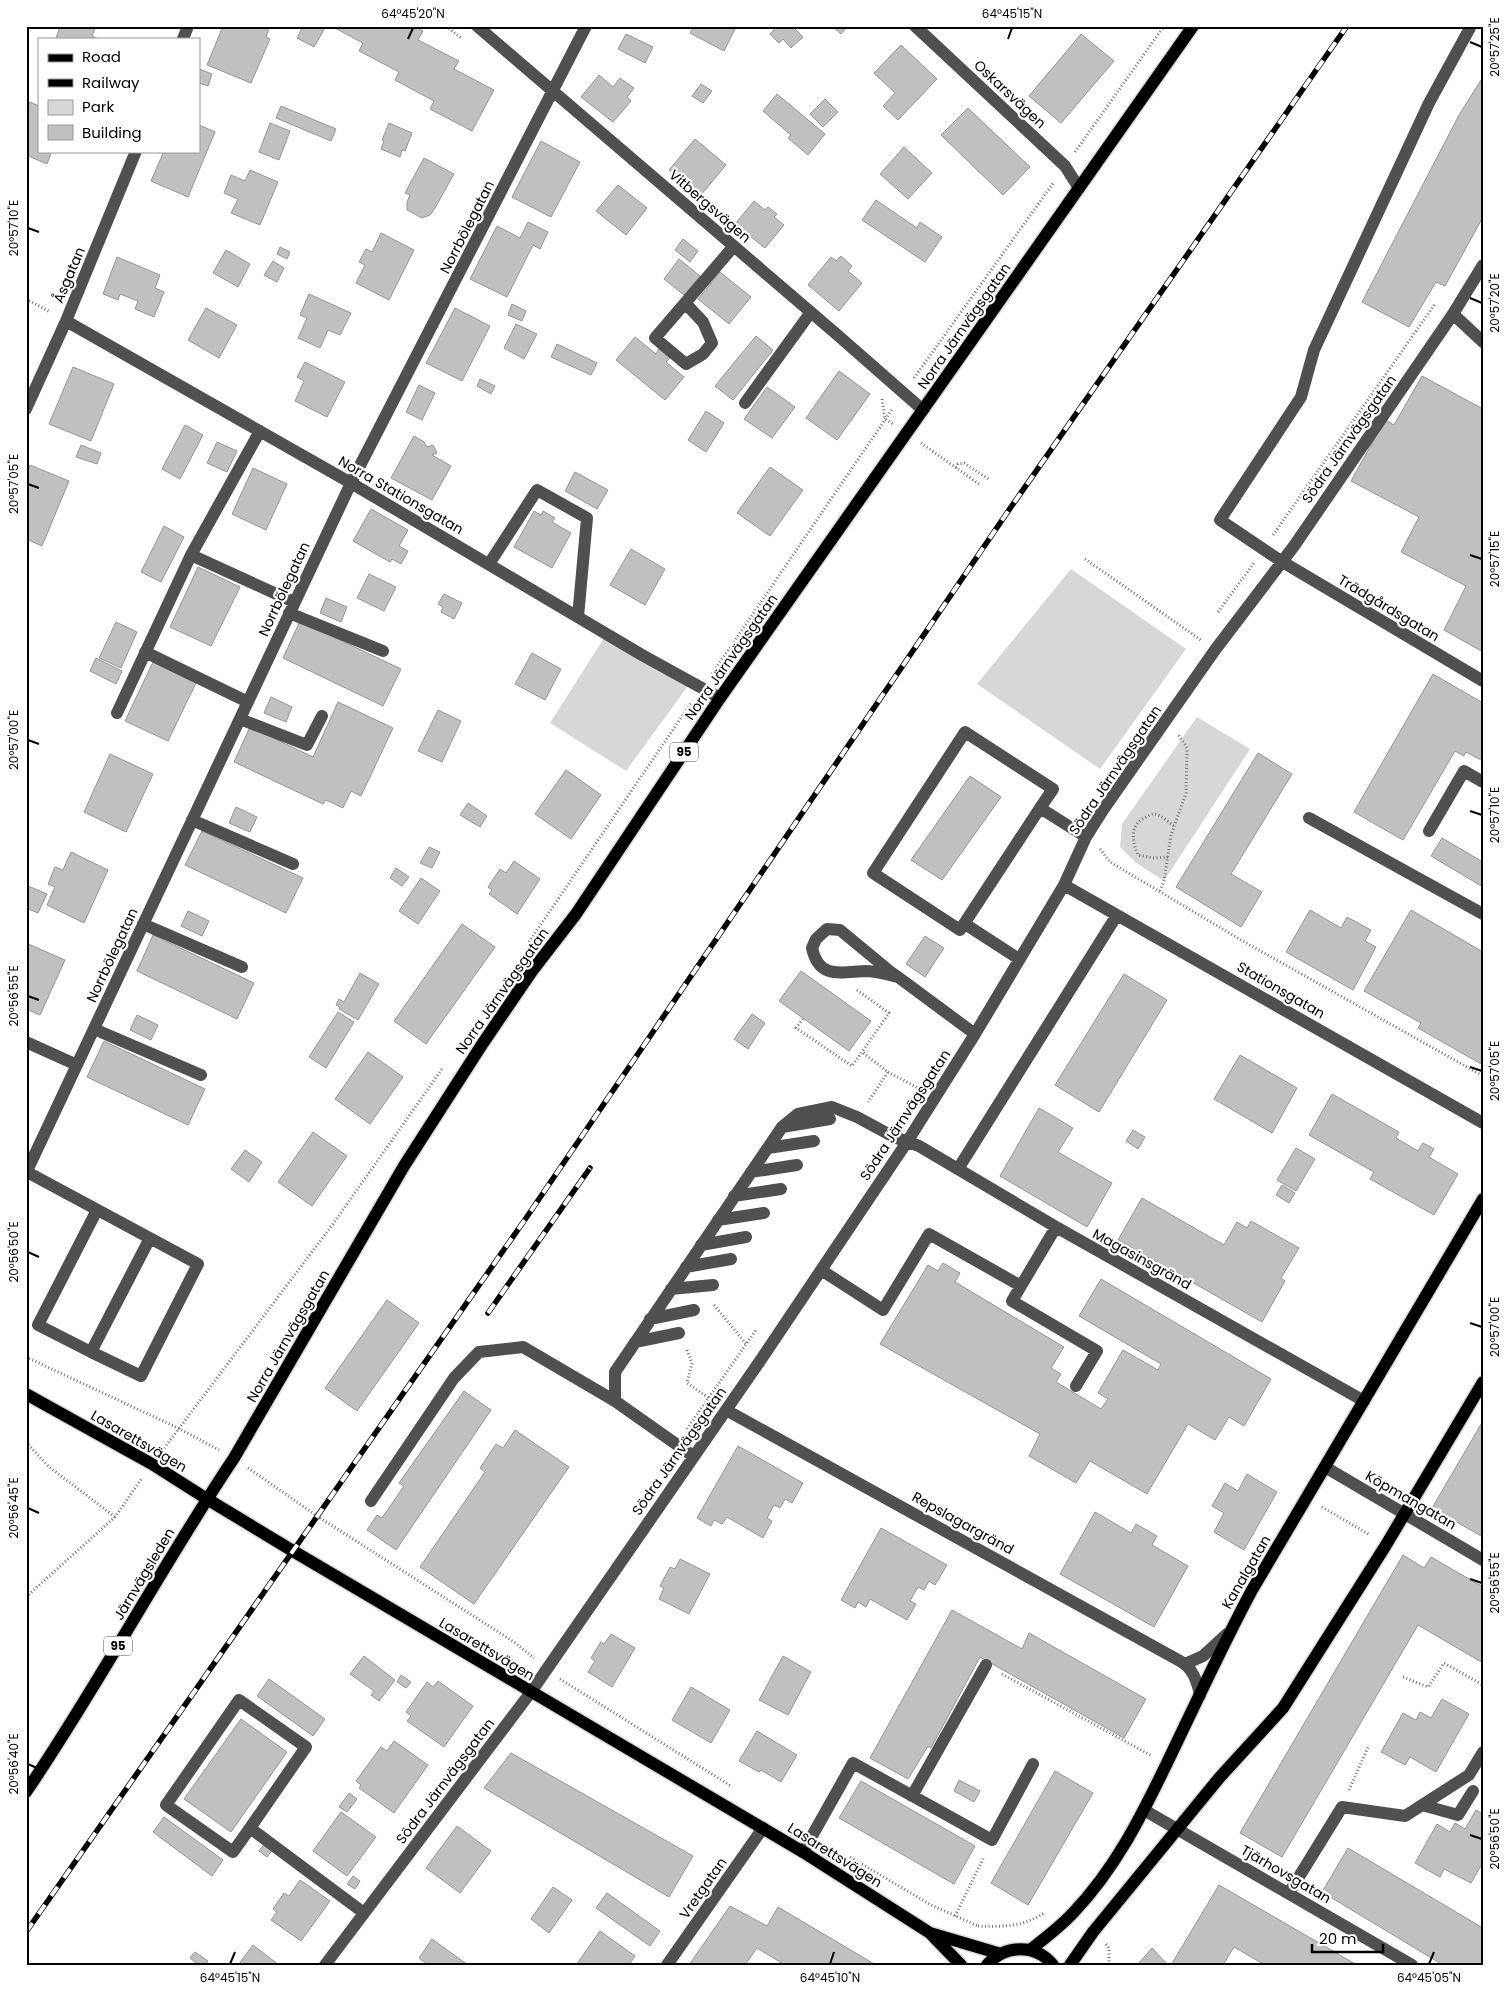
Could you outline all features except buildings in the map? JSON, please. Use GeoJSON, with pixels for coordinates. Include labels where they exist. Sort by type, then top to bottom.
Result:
{"type":"FeatureCollection","features":[{"type":"Feature","properties":{"kind":"main road","name":"Norra Järnvägsgatan"},"geometry":{"type":"LineString","coordinates":[[207,1499],[234,1458],[404,1166],[488,1035],[532,971],[576,914],[720,698],[1193,26]]}},
{"type":"Feature","properties":{"kind":"main road","name":"Kanalgatan"},"geometry":{"type":"LineString","coordinates":[[1030,1950],[1060,1927],[1101,1881],[1119,1855],[1144,1810],[1229,1632],[1324,1467],[1483,1200]]}},
{"type":"Feature","properties":{"kind":"main road"},"geometry":{"type":"LineString","coordinates":[[1070,1965],[1093,1932],[1220,1777],[1283,1708],[1386,1545],[1483,1382]]}},
{"type":"Feature","properties":{"kind":"main road","name":"Lasarettsvägen"},"geometry":{"type":"LineString","coordinates":[[26,1394],[152,1464],[207,1499],[803,1852],[930,1933],[960,1965]]}},
{"type":"Feature","properties":{"kind":"main road","name":"Järnvägsleden"},"geometry":{"type":"LineString","coordinates":[[26,1792],[58,1745],[207,1499]]}},
{"type":"Feature","properties":{"kind":"main road","name":"Lasarettsvägen"},"geometry":{"type":"LineString","coordinates":[[930,1933],[1001,1954]]}},
{"type":"Feature","properties":{"kind":"main road"},"geometry":{"type":"LineString","coordinates":[[988,1965],[1001,1954],[1014,1949],[1030,1950],[1046,1957],[1053,1965]]}},
{"type":"Feature","properties":{"kind":"street"},"geometry":{"type":"LineString","coordinates":[[183,38],[188,26]]}},
{"type":"Feature","properties":{"kind":"street","name":"Vitbergsvägen"},"geometry":{"type":"LineString","coordinates":[[477,26],[923,410]]}},
{"type":"Feature","properties":{"kind":"street","name":"Norrbölegatan"},"geometry":{"type":"LineString","coordinates":[[26,1172],[32,1145],[77,1065],[351,483],[554,92],[586,26]]}},
{"type":"Feature","properties":{"kind":"street","name":"Oskarsvägen"},"geometry":{"type":"LineString","coordinates":[[915,26],[1065,166],[1079,188]]}},
{"type":"Feature","properties":{"kind":"street","name":"Trädgårdsgatan"},"geometry":{"type":"LineString","coordinates":[[1471,26],[1429,103],[1314,350],[1301,397],[1220,520],[1280,561],[1483,681]]}},
{"type":"Feature","properties":{"kind":"street","name":"Åsgatan"},"geometry":{"type":"LineString","coordinates":[[26,409],[66,321],[136,152]]}},
{"type":"Feature","properties":{"kind":"street"},"geometry":{"type":"LineString","coordinates":[[685,303],[703,322],[712,343],[703,354],[686,364],[655,338],[685,303],[734,246]]}},
{"type":"Feature","properties":{"kind":"street","name":"Södra Järnvägsgatan"},"geometry":{"type":"LineString","coordinates":[[325,1965],[531,1692],[760,1361],[907,1142],[975,1034],[1064,885],[1086,837],[1103,810],[1280,561],[1294,546],[1454,314],[1483,265]]}},
{"type":"Feature","properties":{"kind":"street"},"geometry":{"type":"LineString","coordinates":[[745,403],[811,312]]}},
{"type":"Feature","properties":{"kind":"street"},"geometry":{"type":"LineString","coordinates":[[1454,314],[1483,342]]}},
{"type":"Feature","properties":{"kind":"street","name":"Norra Stationsgatan"},"geometry":{"type":"LineString","coordinates":[[66,321],[351,483],[578,617],[720,698]]}},
{"type":"Feature","properties":{"kind":"street"},"geometry":{"type":"LineString","coordinates":[[117,713],[191,555],[260,431]]}},
{"type":"Feature","properties":{"kind":"street"},"geometry":{"type":"LineString","coordinates":[[489,564],[537,490],[586,518],[578,617]]}},
{"type":"Feature","properties":{"kind":"street"},"geometry":{"type":"LineString","coordinates":[[191,555],[292,608],[382,651]]}},
{"type":"Feature","properties":{"kind":"street"},"geometry":{"type":"LineString","coordinates":[[146,652],[248,702]]}},
{"type":"Feature","properties":{"kind":"street"},"geometry":{"type":"LineString","coordinates":[[240,719],[307,745],[322,716]]}},
{"type":"Feature","properties":{"kind":"street"},"geometry":{"type":"LineString","coordinates":[[965,732],[1053,789],[1040,808],[960,930],[873,873],[965,732]]}},
{"type":"Feature","properties":{"kind":"street"},"geometry":{"type":"LineString","coordinates":[[1429,831],[1464,771],[1483,782]]}},
{"type":"Feature","properties":{"kind":"street"},"geometry":{"type":"LineString","coordinates":[[1040,808],[1086,837]]}},
{"type":"Feature","properties":{"kind":"street"},"geometry":{"type":"LineString","coordinates":[[1309,818],[1483,914]]}},
{"type":"Feature","properties":{"kind":"street"},"geometry":{"type":"LineString","coordinates":[[192,820],[293,864]]}},
{"type":"Feature","properties":{"kind":"street","name":"Stationsgatan"},"geometry":{"type":"LineString","coordinates":[[1064,885],[1483,1123]]}},
{"type":"Feature","properties":{"kind":"street"},"geometry":{"type":"LineString","coordinates":[[958,1170],[1117,914]]}},
{"type":"Feature","properties":{"kind":"street"},"geometry":{"type":"LineString","coordinates":[[143,924],[242,967]]}},
{"type":"Feature","properties":{"kind":"street"},"geometry":{"type":"LineString","coordinates":[[965,924],[1019,960]]}},
{"type":"Feature","properties":{"kind":"street"},"geometry":{"type":"LineString","coordinates":[[898,977],[868,971],[834,973],[825,969],[814,960],[812,948],[816,939],[826,929],[840,930],[898,977],[975,1034]]}},
{"type":"Feature","properties":{"kind":"street"},"geometry":{"type":"LineString","coordinates":[[94,1029],[201,1075]]}},
{"type":"Feature","properties":{"kind":"street"},"geometry":{"type":"LineString","coordinates":[[26,1042],[77,1065]]}},
{"type":"Feature","properties":{"kind":"street","name":"Magasinsgränd"},"geometry":{"type":"LineString","coordinates":[[782,1127],[798,1114],[832,1106],[894,1137],[919,1146],[1056,1227],[1364,1401]]}},
{"type":"Feature","properties":{"kind":"street"},"geometry":{"type":"LineString","coordinates":[[615,1401],[615,1372],[782,1127],[830,1119]]}},
{"type":"Feature","properties":{"kind":"street"},"geometry":{"type":"LineString","coordinates":[[768,1148],[814,1141]]}},
{"type":"Feature","properties":{"kind":"street"},"geometry":{"type":"LineString","coordinates":[[751,1172],[797,1165]]}},
{"type":"Feature","properties":{"kind":"street"},"geometry":{"type":"LineString","coordinates":[[26,1172],[198,1264],[141,1376],[38,1325],[97,1210]]}},
{"type":"Feature","properties":{"kind":"street"},"geometry":{"type":"LineString","coordinates":[[734,1196],[781,1189]]}},
{"type":"Feature","properties":{"kind":"street"},"geometry":{"type":"LineString","coordinates":[[718,1220],[764,1213]]}},
{"type":"Feature","properties":{"kind":"street"},"geometry":{"type":"LineString","coordinates":[[1056,1227],[1012,1301],[1097,1351],[1076,1386]]}},
{"type":"Feature","properties":{"kind":"street"},"geometry":{"type":"LineString","coordinates":[[820,1270],[883,1310],[929,1234],[1021,1286]]}},
{"type":"Feature","properties":{"kind":"street"},"geometry":{"type":"LineString","coordinates":[[91,1352],[150,1238]]}},
{"type":"Feature","properties":{"kind":"street"},"geometry":{"type":"LineString","coordinates":[[701,1245],[746,1238]]}},
{"type":"Feature","properties":{"kind":"street"},"geometry":{"type":"LineString","coordinates":[[686,1267],[731,1259]]}},
{"type":"Feature","properties":{"kind":"street"},"geometry":{"type":"LineString","coordinates":[[671,1289],[713,1285]]}},
{"type":"Feature","properties":{"kind":"street"},"geometry":{"type":"LineString","coordinates":[[650,1319],[694,1310]]}},
{"type":"Feature","properties":{"kind":"street"},"geometry":{"type":"LineString","coordinates":[[635,1342],[679,1333]]}},
{"type":"Feature","properties":{"kind":"street"},"geometry":{"type":"LineString","coordinates":[[371,1501],[454,1378],[479,1352],[523,1347],[615,1401],[693,1456]]}},
{"type":"Feature","properties":{"kind":"street","name":"Repslagargränd"},"geometry":{"type":"LineString","coordinates":[[726,1410],[1185,1664]]}},
{"type":"Feature","properties":{"kind":"street","name":"Köpmangatan"},"geometry":{"type":"LineString","coordinates":[[1324,1467],[1483,1560]]}},
{"type":"Feature","properties":{"kind":"street"},"geometry":{"type":"LineString","coordinates":[[1200,1695],[1193,1673],[1185,1664],[1203,1656],[1229,1632]]}},
{"type":"Feature","properties":{"kind":"street"},"geometry":{"type":"LineString","coordinates":[[912,1796],[986,1665]]}},
{"type":"Feature","properties":{"kind":"street"},"geometry":{"type":"LineString","coordinates":[[239,1700],[306,1747],[250,1828],[233,1852],[166,1805],[239,1700]]}},
{"type":"Feature","properties":{"kind":"street"},"geometry":{"type":"LineString","coordinates":[[1289,1893],[1342,1807],[1405,1816],[1469,1775],[1483,1752]]}},
{"type":"Feature","properties":{"kind":"street"},"geometry":{"type":"LineString","coordinates":[[803,1852],[852,1763],[992,1840],[1032,1764]]}},
{"type":"Feature","properties":{"kind":"street"},"geometry":{"type":"LineString","coordinates":[[1422,1805],[1458,1815],[1473,1791]]}},
{"type":"Feature","properties":{"kind":"street","name":"Tjärhovsgatan"},"geometry":{"type":"LineString","coordinates":[[1144,1810],[1412,1965]]}},
{"type":"Feature","properties":{"kind":"street"},"geometry":{"type":"LineString","coordinates":[[250,1828],[364,1913]]}},
{"type":"Feature","properties":{"kind":"street","name":"Vretgatan"},"geometry":{"type":"LineString","coordinates":[[667,1965],[763,1828]]}},
{"type":"Feature","properties":{"kind":"path"},"geometry":{"type":"LineString","coordinates":[[524,949],[903,393],[1164,26]]}},
{"type":"Feature","properties":{"kind":"path"},"geometry":{"type":"LineString","coordinates":[[26,300],[66,321]]}},
{"type":"Feature","properties":{"kind":"path"},"geometry":{"type":"LineString","coordinates":[[886,419],[980,484]]}},
{"type":"Feature","properties":{"kind":"path"},"geometry":{"type":"LineString","coordinates":[[956,468],[958,464],[964,462],[990,480]]}},
{"type":"Feature","properties":{"kind":"path"},"geometry":{"type":"LineString","coordinates":[[1085,559],[1216,650]]}},
{"type":"Feature","properties":{"kind":"path"},"geometry":{"type":"LineString","coordinates":[[1160,891],[1164,880],[1171,834],[1186,793],[1187,748],[1178,734]]}},
{"type":"Feature","properties":{"kind":"path"},"geometry":{"type":"LineString","coordinates":[[1168,857],[1154,858],[1138,855],[1133,842],[1133,831],[1141,819],[1152,814],[1160,816],[1174,826]]}},
{"type":"Feature","properties":{"kind":"path"},"geometry":{"type":"LineString","coordinates":[[1086,837],[1103,852],[1110,862],[1241,940],[1483,1076]]}},
{"type":"Feature","properties":{"kind":"path"},"geometry":{"type":"LineString","coordinates":[[803,1019],[796,1028],[852,1066],[889,1013],[834,973]]}},
{"type":"Feature","properties":{"kind":"path"},"geometry":{"type":"LineString","coordinates":[[862,1052],[888,1072],[935,1096]]}},
{"type":"Feature","properties":{"kind":"path"},"geometry":{"type":"LineString","coordinates":[[26,1597],[114,1517],[178,1428],[333,1224],[446,1063]]}},
{"type":"Feature","properties":{"kind":"path"},"geometry":{"type":"LineString","coordinates":[[857,1117],[888,1072]]}},
{"type":"Feature","properties":{"kind":"path"},"geometry":{"type":"LineString","coordinates":[[708,1312],[718,1298]]}},
{"type":"Feature","properties":{"kind":"path"},"geometry":{"type":"LineString","coordinates":[[714,1305],[760,1361]]}},
{"type":"Feature","properties":{"kind":"path"},"geometry":{"type":"LineString","coordinates":[[685,1345],[692,1363],[688,1383],[726,1410]]}},
{"type":"Feature","properties":{"kind":"path"},"geometry":{"type":"LineString","coordinates":[[26,1357],[178,1428],[234,1458],[317,1516],[514,1642],[546,1669],[578,1691],[736,1789]]}},
{"type":"Feature","properties":{"kind":"path"},"geometry":{"type":"LineString","coordinates":[[26,1442],[48,1466],[114,1517]]}},
{"type":"Feature","properties":{"kind":"path"},"geometry":{"type":"LineString","coordinates":[[1306,1498],[1386,1545]]}},
{"type":"Feature","properties":{"kind":"path"},"geometry":{"type":"LineString","coordinates":[[1403,1677],[1428,1687],[1444,1663],[1483,1685]]}},
{"type":"Feature","properties":{"kind":"path"},"geometry":{"type":"LineString","coordinates":[[986,1665],[1155,1757]]}},
{"type":"Feature","properties":{"kind":"path"},"geometry":{"type":"LineString","coordinates":[[1342,1807],[1369,1745]]}},
{"type":"Feature","properties":{"kind":"path"},"geometry":{"type":"LineString","coordinates":[[955,1916],[992,1840]]}},
{"type":"Feature","properties":{"kind":"path"},"geometry":{"type":"LineString","coordinates":[[846,1855],[931,1905],[978,1926],[1009,1927],[1037,1918],[1052,1908]]}},
{"type":"Feature","properties":{"kind":"path"},"geometry":{"type":"LineString","coordinates":[[968,1944],[978,1926]]}},
{"type":"Feature","properties":{"kind":"green space"},"geometry":{"type":"Polygon","coordinates":[[[1071,569],[1186,649],[1100,769],[977,684],[1071,569]]]}},
{"type":"Feature","properties":{"kind":"green space"},"geometry":{"type":"Polygon","coordinates":[[[604,638],[688,686],[626,771],[550,723],[604,638]]]}},
{"type":"Feature","properties":{"kind":"green space"},"geometry":{"type":"Polygon","coordinates":[[[1197,717],[1250,749],[1164,881],[1135,862],[1120,847],[1122,824],[1197,717]]]}},
{"type":"Feature","properties":{"kind":"railway"},"geometry":{"type":"LineString","coordinates":[[26,1932],[524,1221],[1011,507],[1347,26]]}},
{"type":"Feature","properties":{"kind":"railway"},"geometry":{"type":"LineString","coordinates":[[488,1313],[590,1168]]}}]}
